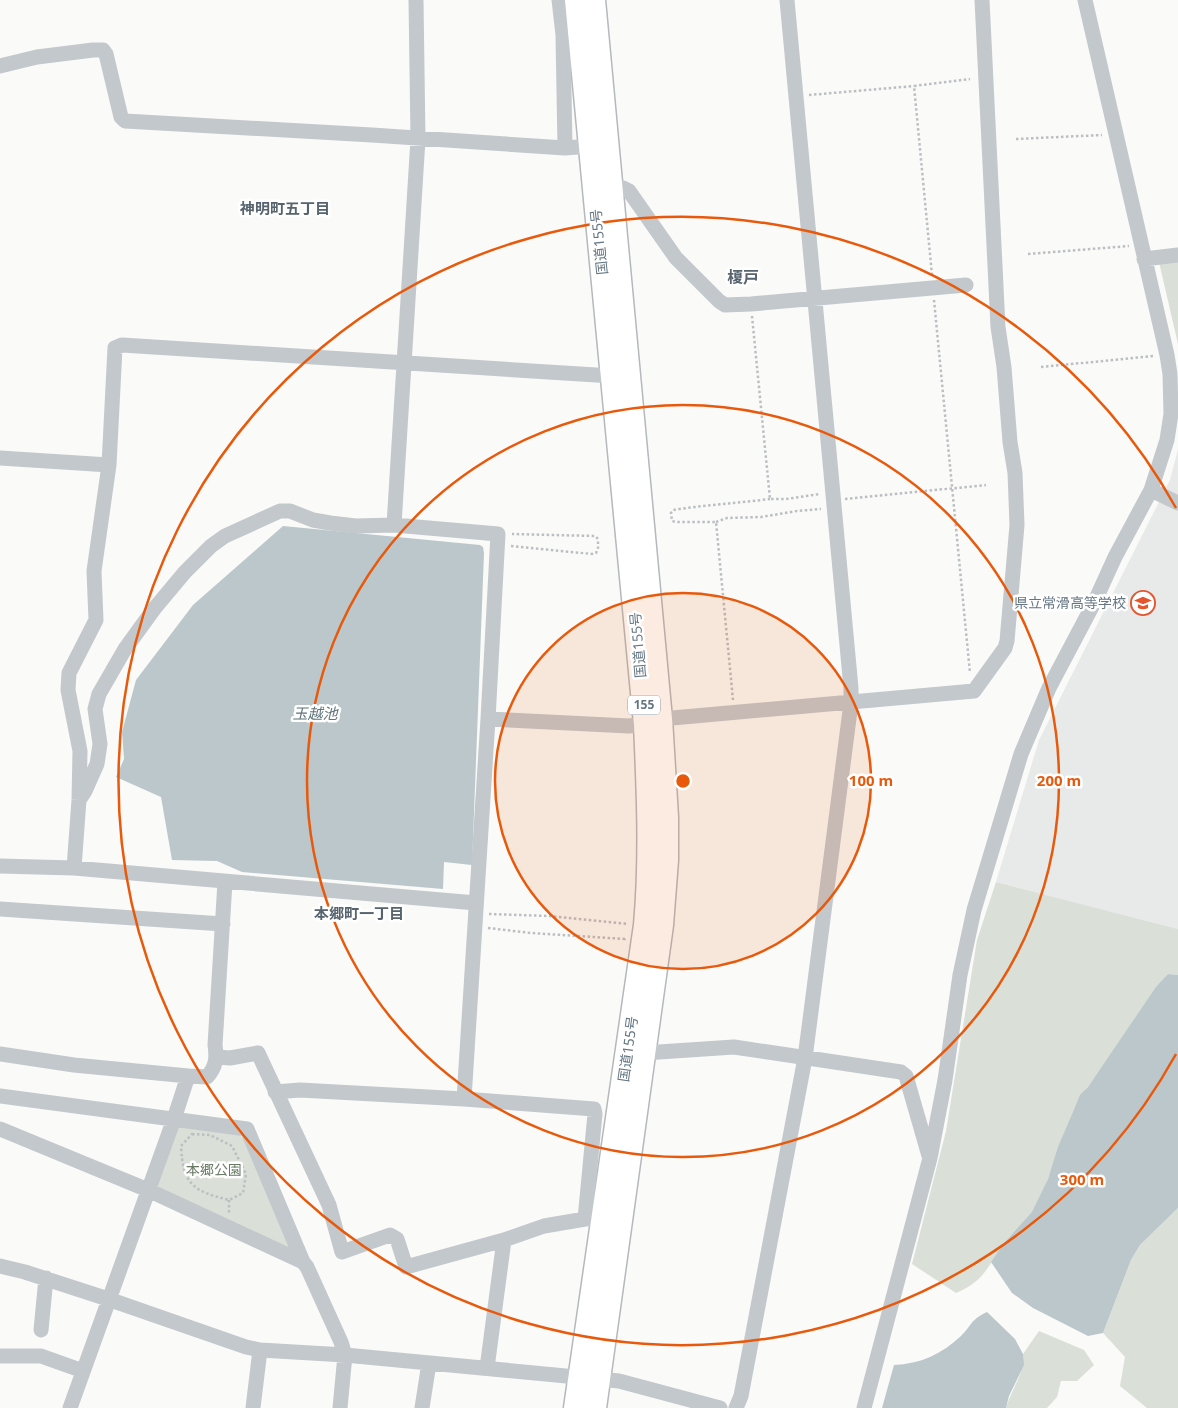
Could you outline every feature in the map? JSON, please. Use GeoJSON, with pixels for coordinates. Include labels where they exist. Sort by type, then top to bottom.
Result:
{"type":"FeatureCollection","features":[{"type":"Feature","properties":{"kind":"highway","name":"国道155号"},"geometry":{"type":"LineString","coordinates":[[575,1408],[589,1378],[644,1053],[662,925],[667,860],[667,817],[653,722],[612,376],[576,0]]}},
{"type":"Feature","properties":{"kind":"highway","name":"国道155号"},"geometry":{"type":"LineString","coordinates":[[594,0],[612,188],[653,722],[648,895],[636,924],[594,1217],[589,1378],[594,1408]]}},
{"type":"Feature","properties":{"kind":"street"},"geometry":{"type":"LineString","coordinates":[[394,525],[418,138],[416,0]]}},
{"type":"Feature","properties":{"kind":"street"},"geometry":{"type":"LineString","coordinates":[[559,0],[563,35],[565,148]]}},
{"type":"Feature","properties":{"kind":"street"},"geometry":{"type":"LineString","coordinates":[[736,1408],[741,1396],[805,1058],[851,702],[787,0]]}},
{"type":"Feature","properties":{"kind":"street"},"geometry":{"type":"LineString","coordinates":[[488,719],[629,726],[851,702],[970,692],[974,691],[983,680],[1005,648],[1017,525],[1016,473],[1010,442],[998,318],[982,0]]}},
{"type":"Feature","properties":{"kind":"street"},"geometry":{"type":"LineString","coordinates":[[864,1408],[930,1158],[945,1080],[960,975],[974,910],[1021,754],[1049,688],[1151,490],[1167,440],[1171,414],[1170,374],[1167,355],[1085,0]]}},
{"type":"Feature","properties":{"kind":"street"},"geometry":{"type":"LineString","coordinates":[[0,66],[37,56],[103,50],[106,54],[121,117],[126,121],[565,148],[590,146]]}},
{"type":"Feature","properties":{"kind":"street"},"geometry":{"type":"LineString","coordinates":[[612,188],[623,188],[629,191],[676,258],[725,305],[966,284]]}},
{"type":"Feature","properties":{"kind":"street"},"geometry":{"type":"LineString","coordinates":[[1143,252],[1178,255]]}},
{"type":"Feature","properties":{"kind":"street"},"geometry":{"type":"LineString","coordinates":[[74,868],[79,800],[80,751],[68,690],[69,673],[96,620],[94,571],[109,465],[115,348],[122,345],[612,376]]}},
{"type":"Feature","properties":{"kind":"street"},"geometry":{"type":"LineString","coordinates":[[0,458],[109,465]]}},
{"type":"Feature","properties":{"kind":"street"},"geometry":{"type":"LineString","coordinates":[[1151,490],[1178,503]]}},
{"type":"Feature","properties":{"kind":"street"},"geometry":{"type":"LineString","coordinates":[[79,800],[85,792],[97,764],[100,744],[95,710],[99,694],[109,674],[154,609],[185,572],[211,546],[225,536],[280,511],[290,511],[330,524],[356,526],[394,525],[498,539],[464,1099]]}},
{"type":"Feature","properties":{"kind":"street"},"geometry":{"type":"LineString","coordinates":[[0,866],[74,868],[225,882],[475,914]]}},
{"type":"Feature","properties":{"kind":"street"},"geometry":{"type":"LineString","coordinates":[[0,1054],[74,1065],[208,1077],[213,1071],[217,1057],[215,1045],[225,882]]}},
{"type":"Feature","properties":{"kind":"street"},"geometry":{"type":"LineString","coordinates":[[0,909],[222,924]]}},
{"type":"Feature","properties":{"kind":"street"},"geometry":{"type":"LineString","coordinates":[[644,1053],[734,1046],[904,1073],[930,1158]]}},
{"type":"Feature","properties":{"kind":"street"},"geometry":{"type":"LineString","coordinates":[[217,1057],[230,1058],[258,1053],[328,1205],[342,1252],[390,1235],[397,1239],[406,1267],[504,1240],[544,1226],[594,1217],[594,1109],[464,1099],[300,1090],[276,1092]]}},
{"type":"Feature","properties":{"kind":"street"},"geometry":{"type":"LineString","coordinates":[[70,1408],[188,1076]]}},
{"type":"Feature","properties":{"kind":"street"},"geometry":{"type":"LineString","coordinates":[[0,1096],[247,1129],[303,1262],[341,1342],[345,1355],[340,1408]]}},
{"type":"Feature","properties":{"kind":"street"},"geometry":{"type":"LineString","coordinates":[[0,1129],[148,1190],[303,1262]]}},
{"type":"Feature","properties":{"kind":"street"},"geometry":{"type":"LineString","coordinates":[[488,1368],[504,1240]]}},
{"type":"Feature","properties":{"kind":"street"},"geometry":{"type":"LineString","coordinates":[[0,1266],[46,1278],[246,1347],[260,1350],[345,1355],[619,1381],[720,1408]]}},
{"type":"Feature","properties":{"kind":"street"},"geometry":{"type":"LineString","coordinates":[[41,1330],[46,1278]]}},
{"type":"Feature","properties":{"kind":"street"},"geometry":{"type":"LineString","coordinates":[[253,1408],[260,1350]]}},
{"type":"Feature","properties":{"kind":"street"},"geometry":{"type":"LineString","coordinates":[[0,1356],[41,1356],[83,1371]]}},
{"type":"Feature","properties":{"kind":"street"},"geometry":{"type":"LineString","coordinates":[[422,1408],[429,1363]]}},
{"type":"Feature","properties":{"kind":"path"},"geometry":{"type":"LineString","coordinates":[[796,96],[914,86],[970,78]]}},
{"type":"Feature","properties":{"kind":"path"},"geometry":{"type":"LineString","coordinates":[[914,86],[970,692]]}},
{"type":"Feature","properties":{"kind":"path"},"geometry":{"type":"LineString","coordinates":[[1016,139],[1116,134]]}},
{"type":"Feature","properties":{"kind":"path"},"geometry":{"type":"LineString","coordinates":[[1028,254],[1143,252]]}},
{"type":"Feature","properties":{"kind":"path"},"geometry":{"type":"LineString","coordinates":[[751,304],[770,499]]}},
{"type":"Feature","properties":{"kind":"path"},"geometry":{"type":"LineString","coordinates":[[1041,367],[1167,355]]}},
{"type":"Feature","properties":{"kind":"path"},"geometry":{"type":"LineString","coordinates":[[834,500],[797,511],[761,517],[727,518],[716,522],[676,522],[672,521],[671,513],[673,510],[709,504],[742,503],[770,499],[834,500],[986,485]]}},
{"type":"Feature","properties":{"kind":"path"},"geometry":{"type":"LineString","coordinates":[[716,522],[734,714]]}},
{"type":"Feature","properties":{"kind":"path"},"geometry":{"type":"LineString","coordinates":[[595,536],[598,539],[598,548],[596,553],[592,554],[498,539],[595,536]]}},
{"type":"Feature","properties":{"kind":"path"},"geometry":{"type":"LineString","coordinates":[[475,914],[549,916],[636,924]]}},
{"type":"Feature","properties":{"kind":"path"},"geometry":{"type":"LineString","coordinates":[[475,914],[531,933],[625,939],[636,924]]}},
{"type":"Feature","properties":{"kind":"path"},"geometry":{"type":"LineString","coordinates":[[192,1134],[210,1135],[232,1146],[246,1174],[243,1193],[229,1200],[205,1194],[188,1182],[182,1159],[180,1146],[192,1134]]}},
{"type":"Feature","properties":{"kind":"shaded area","name":"県立常滑高等学校"},"geometry":{"type":"Polygon","coordinates":[[[1178,449],[1178,929],[996,882],[1039,740],[1170,480],[1178,449]]]}},
{"type":"Feature","properties":{"kind":"green space"},"geometry":{"type":"Polygon","coordinates":[[[1178,260],[1178,344],[1159,262],[1178,260]]]}},
{"type":"Feature","properties":{"kind":"green space"},"geometry":{"type":"Polygon","coordinates":[[[996,882],[1178,929],[1178,975],[1168,974],[1080,1098],[1065,1130],[1044,1189],[1030,1216],[1006,1241],[984,1274],[973,1284],[956,1293],[912,1264],[946,1131],[977,940],[996,882]]]}},
{"type":"Feature","properties":{"kind":"green space","name":"本郷公園"},"geometry":{"type":"Polygon","coordinates":[[[181,1125],[238,1133],[243,1138],[293,1244],[287,1248],[159,1190],[156,1183],[176,1129],[181,1125]]]}},
{"type":"Feature","properties":{"kind":"green space"},"geometry":{"type":"Polygon","coordinates":[[[1178,1208],[1178,1408],[1147,1408],[1120,1386],[1125,1357],[1103,1333],[1131,1260],[1140,1245],[1178,1208]]]}},
{"type":"Feature","properties":{"kind":"green space"},"geometry":{"type":"Polygon","coordinates":[[[1039,1331],[1084,1350],[1094,1365],[1077,1381],[1061,1381],[1057,1397],[1047,1408],[1006,1408],[1020,1375],[1023,1354],[1039,1331]]]}},
{"type":"Feature","properties":{"kind":"water","name":"玉越池"},"geometry":{"type":"Polygon","coordinates":[[[283,526],[480,545],[483,547],[472,865],[444,862],[443,889],[242,872],[217,861],[172,860],[161,797],[116,777],[124,759],[122,732],[136,680],[193,605],[283,526]]]}},
{"type":"Feature","properties":{"kind":"water"},"geometry":{"type":"Polygon","coordinates":[[[1168,974],[1178,975],[1178,1208],[1140,1245],[1131,1260],[1103,1333],[1088,1336],[1033,1308],[1012,1293],[991,1262],[1005,1242],[1032,1212],[1048,1179],[1058,1147],[1080,1095],[1088,1087],[1156,987],[1168,974]]]}},
{"type":"Feature","properties":{"kind":"water"},"geometry":{"type":"Polygon","coordinates":[[[987,1312],[1015,1339],[1023,1354],[1024,1365],[1009,1396],[1006,1408],[882,1408],[894,1365],[913,1363],[938,1353],[954,1342],[977,1318],[987,1312]]]}},
{"type":"Feature","properties":{"kind":"place","name":"県立常滑高等学校"},"geometry":{"type":"Point","coordinates":[1143,603]}},
{"type":"Feature","properties":{"kind":"district","name":"神明町五丁目"},"geometry":{"type":"Point","coordinates":[285,209]}},
{"type":"Feature","properties":{"kind":"district","name":"榎戸"},"geometry":{"type":"Point","coordinates":[743,277]}},
{"type":"Feature","properties":{"kind":"district","name":"本郷町一丁目"},"geometry":{"type":"Point","coordinates":[359,914]}}]}
